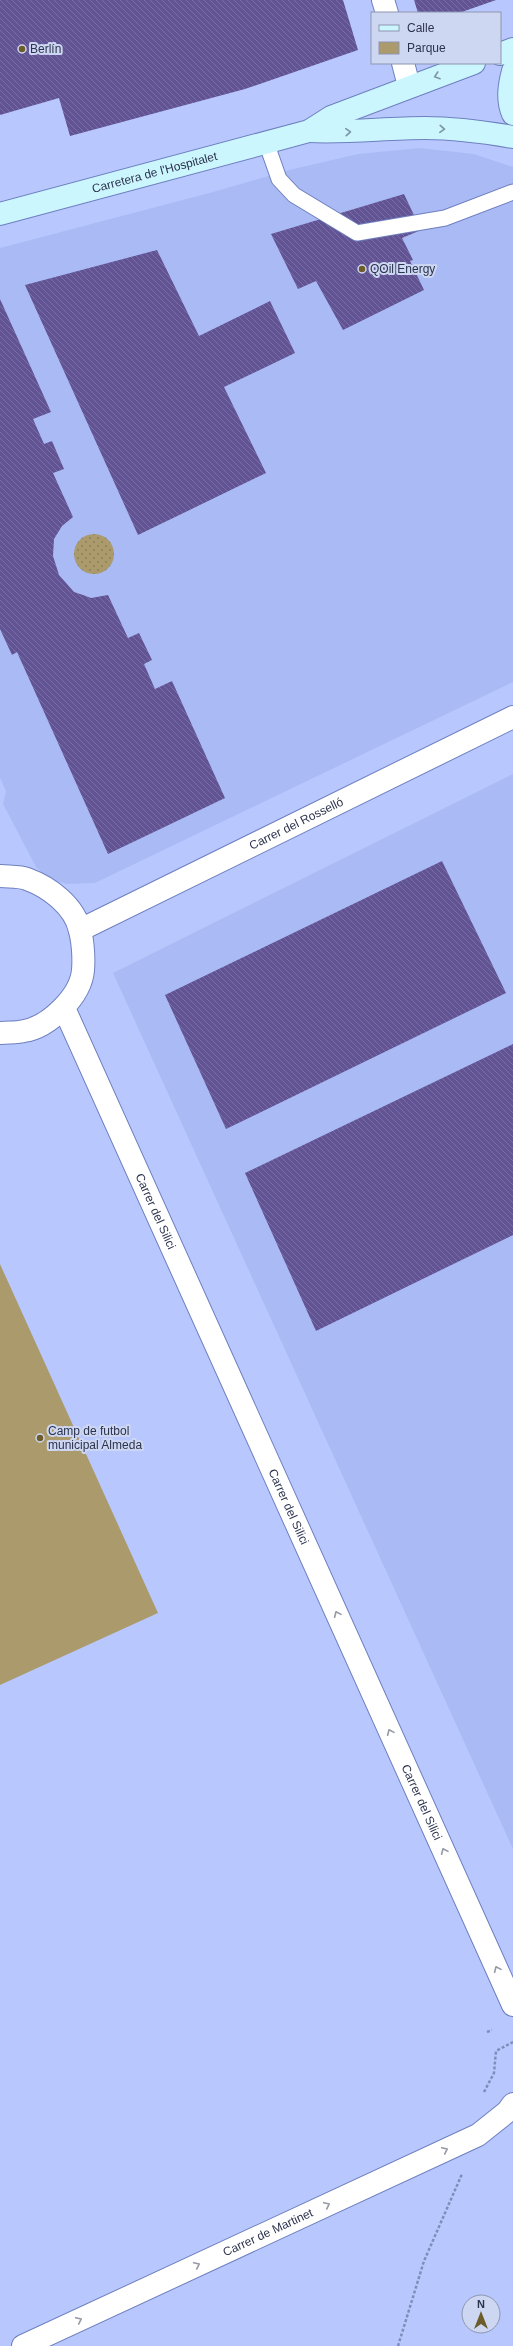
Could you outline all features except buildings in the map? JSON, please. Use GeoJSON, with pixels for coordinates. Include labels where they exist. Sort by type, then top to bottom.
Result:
{"type":"FeatureCollection","features":[{"type":"Feature","properties":{"kind":"main road"},"geometry":{"type":"LineString","coordinates":[[501,54],[513,49]]}},
{"type":"Feature","properties":{"kind":"main road","name":"Carretera de l'Hospitalet"},"geometry":{"type":"LineString","coordinates":[[0,214],[309,131],[331,117],[471,64]]}},
{"type":"Feature","properties":{"kind":"main road"},"geometry":{"type":"LineString","coordinates":[[513,71],[509,86],[510,106],[513,114]]}},
{"type":"Feature","properties":{"kind":"main road","name":"Carretera de l'Hospitalet"},"geometry":{"type":"LineString","coordinates":[[309,131],[337,133],[426,128],[482,131],[513,137]]}},
{"type":"Feature","properties":{"kind":"street"},"geometry":{"type":"LineString","coordinates":[[384,0],[387,12]]}},
{"type":"Feature","properties":{"kind":"street"},"geometry":{"type":"LineString","coordinates":[[402,64],[410,86]]}},
{"type":"Feature","properties":{"kind":"street","name":"Carrer del Rosselló"},"geometry":{"type":"LineString","coordinates":[[80,930],[513,717]]}},
{"type":"Feature","properties":{"kind":"street"},"geometry":{"type":"LineString","coordinates":[[0,876],[26,878],[51,890],[67,906],[80,930],[83,971],[78,984],[64,1008],[51,1020],[26,1031],[0,1032]]}},
{"type":"Feature","properties":{"kind":"street","name":"Carrer del Silici"},"geometry":{"type":"LineString","coordinates":[[64,1008],[513,2005]]}},
{"type":"Feature","properties":{"kind":"street","name":"Carrer de Martinet"},"geometry":{"type":"LineString","coordinates":[[23,2346],[478,2135],[511,2109]]}},
{"type":"Feature","properties":{"kind":"lane"},"geometry":{"type":"LineString","coordinates":[[266,142],[280,179],[294,195],[357,233],[445,218],[513,192]]}},
{"type":"Feature","properties":{"kind":"path"},"geometry":{"type":"LineString","coordinates":[[487,2032],[492,2030]]}},
{"type":"Feature","properties":{"kind":"path"},"geometry":{"type":"LineString","coordinates":[[484,2093],[494,2073],[496,2051],[513,2042]]}},
{"type":"Feature","properties":{"kind":"path"},"geometry":{"type":"LineString","coordinates":[[398,2346],[424,2261],[465,2167]]}},
{"type":"Feature","properties":{"kind":"shaded area"},"geometry":{"type":"Polygon","coordinates":[[[419,148],[474,154],[513,167],[513,682],[95,883],[67,884],[49,879],[36,867],[3,804],[6,791],[0,778],[0,248],[213,192],[289,170],[358,154],[419,148]]]}},
{"type":"Feature","properties":{"kind":"shaded area"},"geometry":{"type":"Polygon","coordinates":[[[513,774],[513,1849],[113,973],[513,774]]]}},
{"type":"Feature","properties":{"kind":"green space"},"geometry":{"type":"Polygon","coordinates":[[[98,534],[105,537],[111,543],[114,554],[113,562],[105,571],[98,574],[90,574],[83,571],[75,562],[74,550],[77,543],[86,535],[98,534]]]}},
{"type":"Feature","properties":{"kind":"green space","name":"Camp de futbol municipal Almeda"},"geometry":{"type":"Polygon","coordinates":[[[0,1264],[158,1613],[0,1685],[0,1264]]]}},
{"type":"Feature","properties":{"kind":"place","name":"Berlín"},"geometry":{"type":"Point","coordinates":[22,49]}},
{"type":"Feature","properties":{"kind":"place","name":"QOil Energy"},"geometry":{"type":"Point","coordinates":[362,269]}},
{"type":"Feature","properties":{"kind":"place","name":"Camp de futbol municipal Almeda"},"geometry":{"type":"Point","coordinates":[40,1438]}}]}
